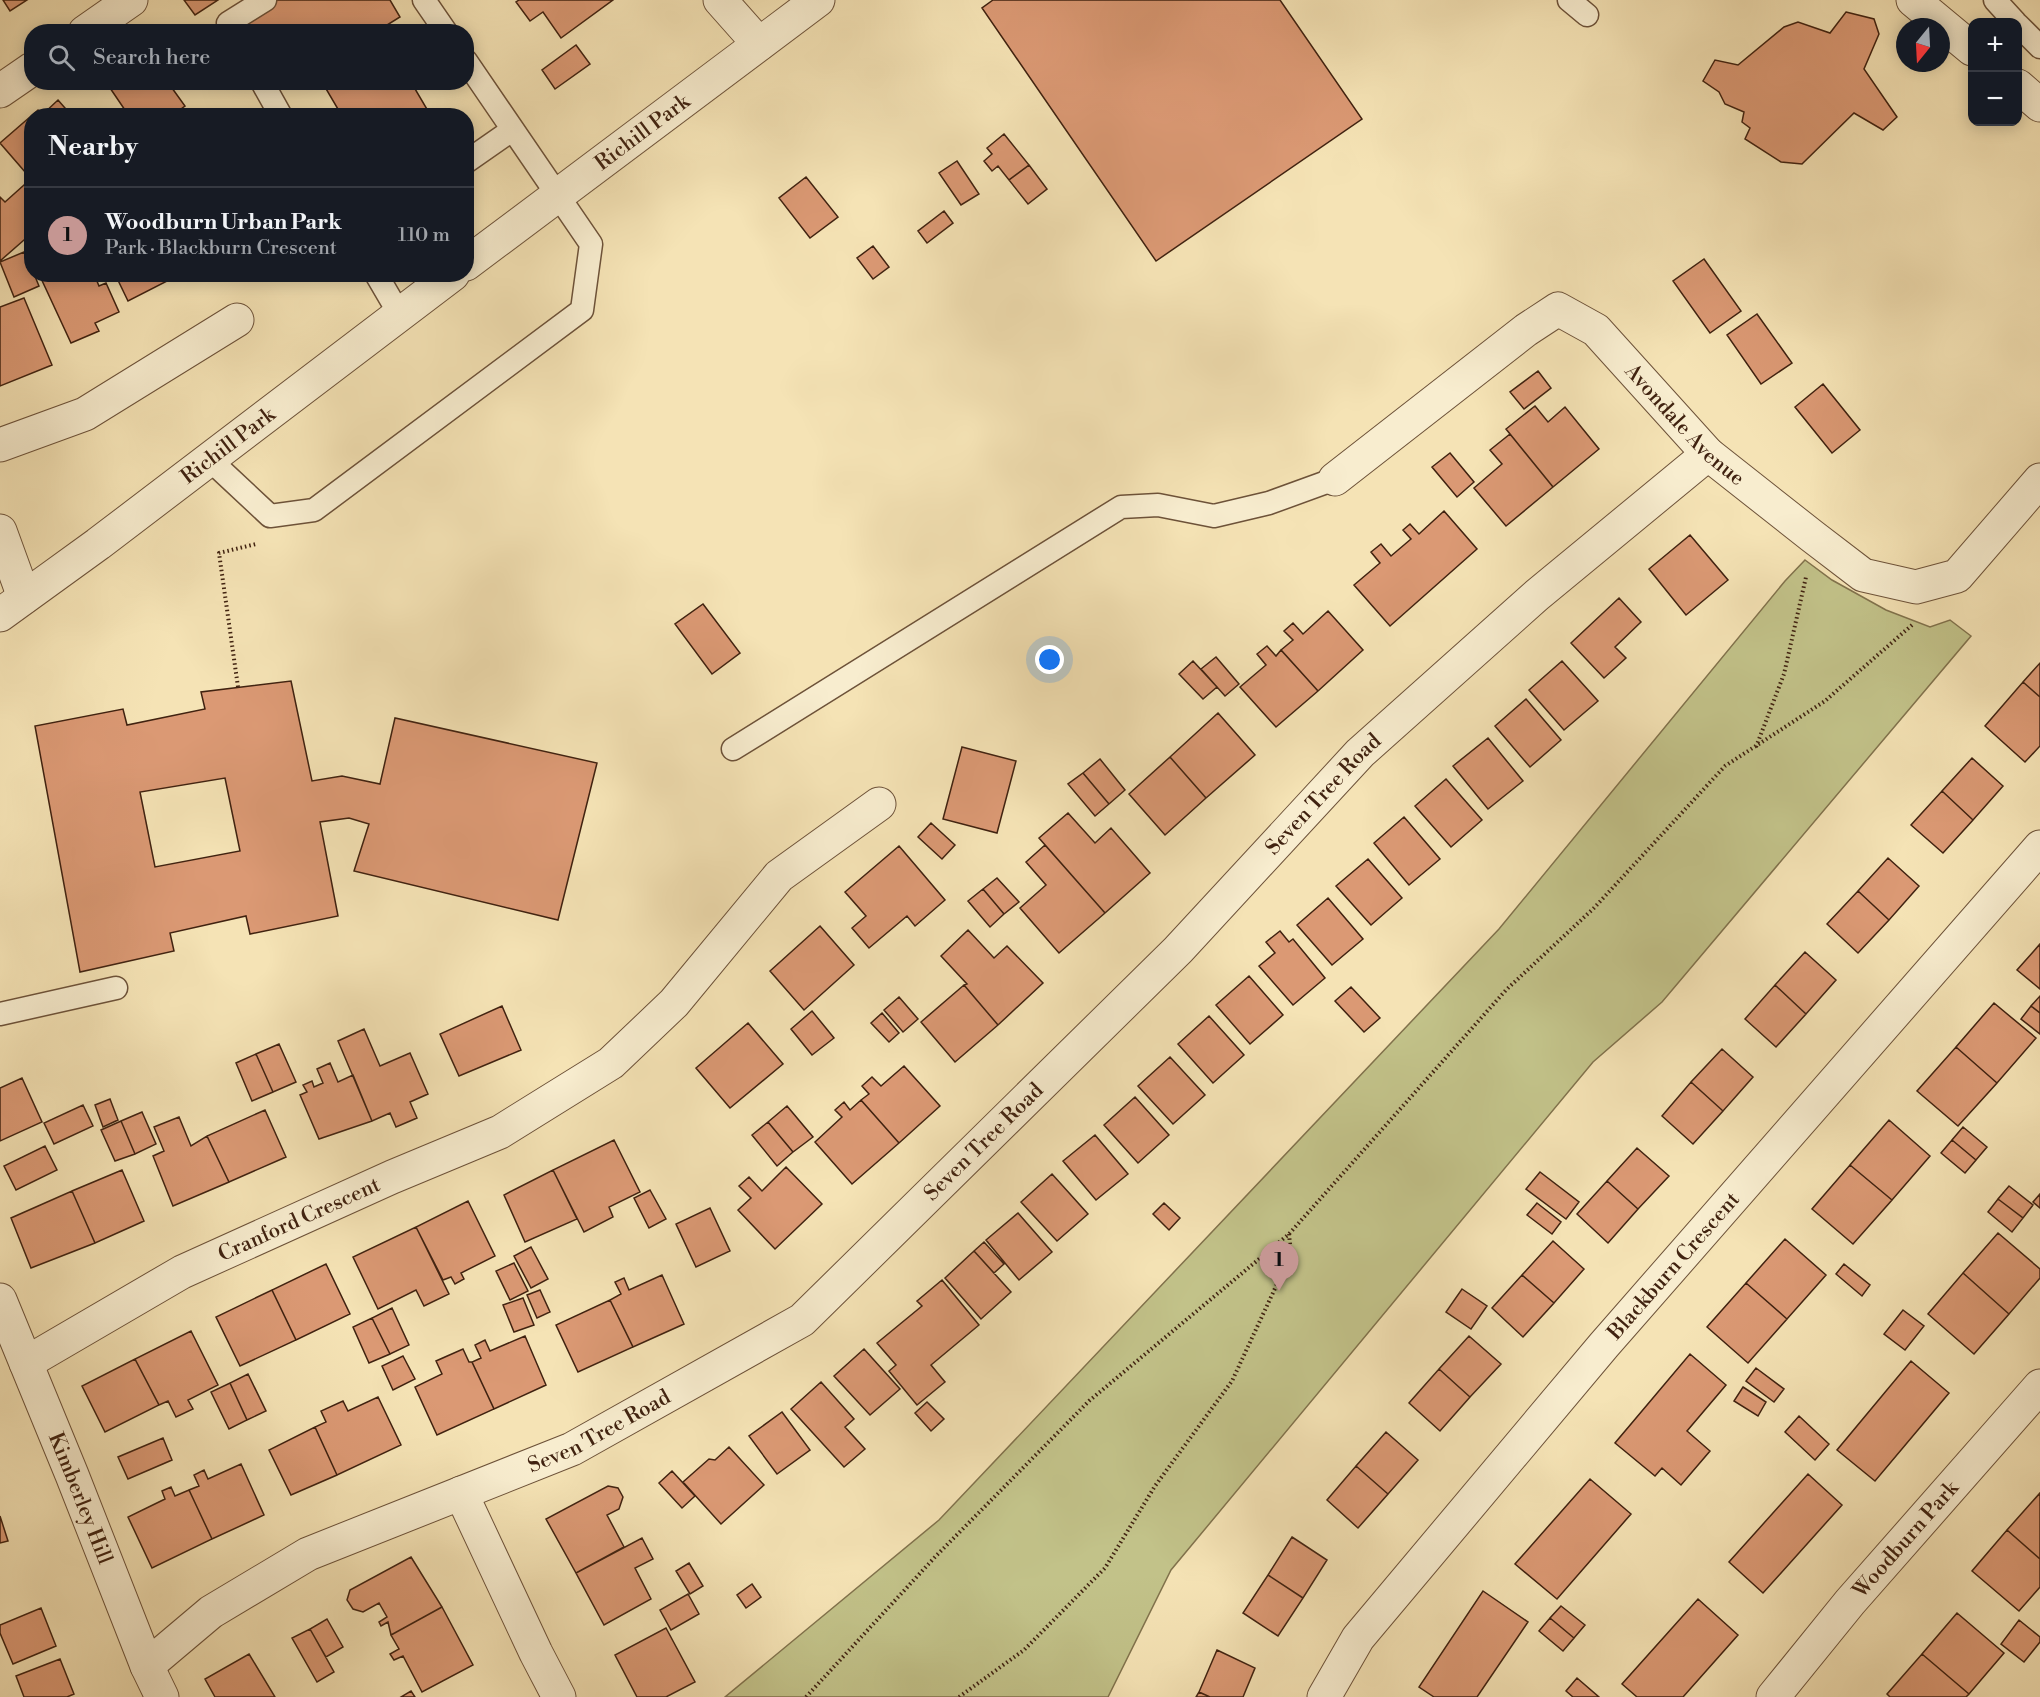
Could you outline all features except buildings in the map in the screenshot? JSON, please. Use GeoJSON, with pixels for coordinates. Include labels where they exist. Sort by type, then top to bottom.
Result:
{"type":"FeatureCollection","features":[{"type":"Feature","properties":{"kind":"street"},"geometry":{"type":"LineString","coordinates":[[96,24],[131,0]]}},
{"type":"Feature","properties":{"kind":"street"},"geometry":{"type":"LineString","coordinates":[[720,0],[759,44]]}},
{"type":"Feature","properties":{"kind":"street","name":"Richill Park"},"geometry":{"type":"LineString","coordinates":[[474,255],[557,196],[818,0]]}},
{"type":"Feature","properties":{"kind":"street"},"geometry":{"type":"LineString","coordinates":[[1913,0],[1968,46]]}},
{"type":"Feature","properties":{"kind":"street"},"geometry":{"type":"LineString","coordinates":[[0,91],[24,74]]}},
{"type":"Feature","properties":{"kind":"street"},"geometry":{"type":"LineString","coordinates":[[2022,89],[2040,105]]}},
{"type":"Feature","properties":{"kind":"street","name":"Richill Park"},"geometry":{"type":"LineString","coordinates":[[12,606],[400,315],[440,282]]}},
{"type":"Feature","properties":{"kind":"street","name":"Avondale Avenue"},"geometry":{"type":"LineString","coordinates":[[1335,479],[1526,330],[1558,309],[1596,330],[1708,454],[1863,574],[1917,587],[1957,576],[2040,480]]}},
{"type":"Feature","properties":{"kind":"street"},"geometry":{"type":"LineString","coordinates":[[0,445],[85,414],[237,320]]}},
{"type":"Feature","properties":{"kind":"street","name":"Seven Tree Road"},"geometry":{"type":"LineString","coordinates":[[147,1666],[211,1612],[308,1554],[572,1449],[802,1320],[1178,950],[1360,753],[1537,595],[1708,454]]}},
{"type":"Feature","properties":{"kind":"street"},"geometry":{"type":"LineString","coordinates":[[0,531],[12,606]]}},
{"type":"Feature","properties":{"kind":"street","name":"Cranford Crescent"},"geometry":{"type":"LineString","coordinates":[[26,1363],[182,1272],[392,1177],[500,1132],[611,1063],[674,1003],[779,876],[879,804]]}},
{"type":"Feature","properties":{"kind":"street","name":"Blackburn Crescent"},"geometry":{"type":"LineString","coordinates":[[1324,1697],[1359,1638],[1604,1345],[2040,847]]}},
{"type":"Feature","properties":{"kind":"street","name":"Kimberley Hill"},"geometry":{"type":"LineString","coordinates":[[0,1300],[147,1666],[162,1697]]}},
{"type":"Feature","properties":{"kind":"street","name":"Woodburn Park"},"geometry":{"type":"LineString","coordinates":[[1773,1697],[1850,1602],[2040,1386]]}},
{"type":"Feature","properties":{"kind":"street"},"geometry":{"type":"LineString","coordinates":[[461,1493],[559,1697]]}},
{"type":"Feature","properties":{"kind":"lane"},"geometry":{"type":"LineString","coordinates":[[228,24],[265,0]]}},
{"type":"Feature","properties":{"kind":"lane"},"geometry":{"type":"LineString","coordinates":[[424,0],[440,24]]}},
{"type":"Feature","properties":{"kind":"lane"},"geometry":{"type":"LineString","coordinates":[[1569,0],[1587,15]]}},
{"type":"Feature","properties":{"kind":"lane"},"geometry":{"type":"LineString","coordinates":[[1995,0],[2011,18]]}},
{"type":"Feature","properties":{"kind":"lane"},"geometry":{"type":"LineString","coordinates":[[2022,30],[2040,47]]}},
{"type":"Feature","properties":{"kind":"lane"},"geometry":{"type":"LineString","coordinates":[[209,459],[270,516],[314,510],[582,310],[591,244],[474,73]]}},
{"type":"Feature","properties":{"kind":"lane"},"geometry":{"type":"LineString","coordinates":[[266,90],[277,108]]}},
{"type":"Feature","properties":{"kind":"lane"},"geometry":{"type":"LineString","coordinates":[[474,156],[512,130]]}},
{"type":"Feature","properties":{"kind":"lane"},"geometry":{"type":"LineString","coordinates":[[381,282],[400,315]]}},
{"type":"Feature","properties":{"kind":"lane"},"geometry":{"type":"LineString","coordinates":[[733,749],[1121,507],[1158,504],[1214,516],[1269,503],[1335,479]]}},
{"type":"Feature","properties":{"kind":"lane"},"geometry":{"type":"LineString","coordinates":[[0,1014],[116,988]]}},
{"type":"Feature","properties":{"kind":"path"},"geometry":{"type":"LineString","coordinates":[[238,687],[219,553],[281,538],[282,515]]}},
{"type":"Feature","properties":{"kind":"path"},"geometry":{"type":"LineString","coordinates":[[1755,748],[1784,674],[1810,556],[1812,536]]}},
{"type":"Feature","properties":{"kind":"path"},"geometry":{"type":"LineString","coordinates":[[806,1697],[935,1557],[1089,1401],[1289,1234],[1506,990],[1594,908],[1725,766],[1825,701],[1919,619]]}},
{"type":"Feature","properties":{"kind":"path"},"geometry":{"type":"LineString","coordinates":[[959,1697],[1024,1650],[1105,1568],[1155,1486],[1232,1381],[1291,1254],[1289,1234]]}},
{"type":"Feature","properties":{"kind":"green space"},"geometry":{"type":"Polygon","coordinates":[[[1805,560],[1832,580],[1886,610],[1930,627],[1950,620],[1971,636],[1662,1002],[1593,1062],[1171,1570],[1108,1697],[725,1697],[939,1520],[1499,929],[1785,581],[1805,560]]]}},
{"type":"Feature","properties":{"kind":"place","name":"Woodburn Urban Park"},"geometry":{"type":"Point","coordinates":[1279,1291]}}]}
